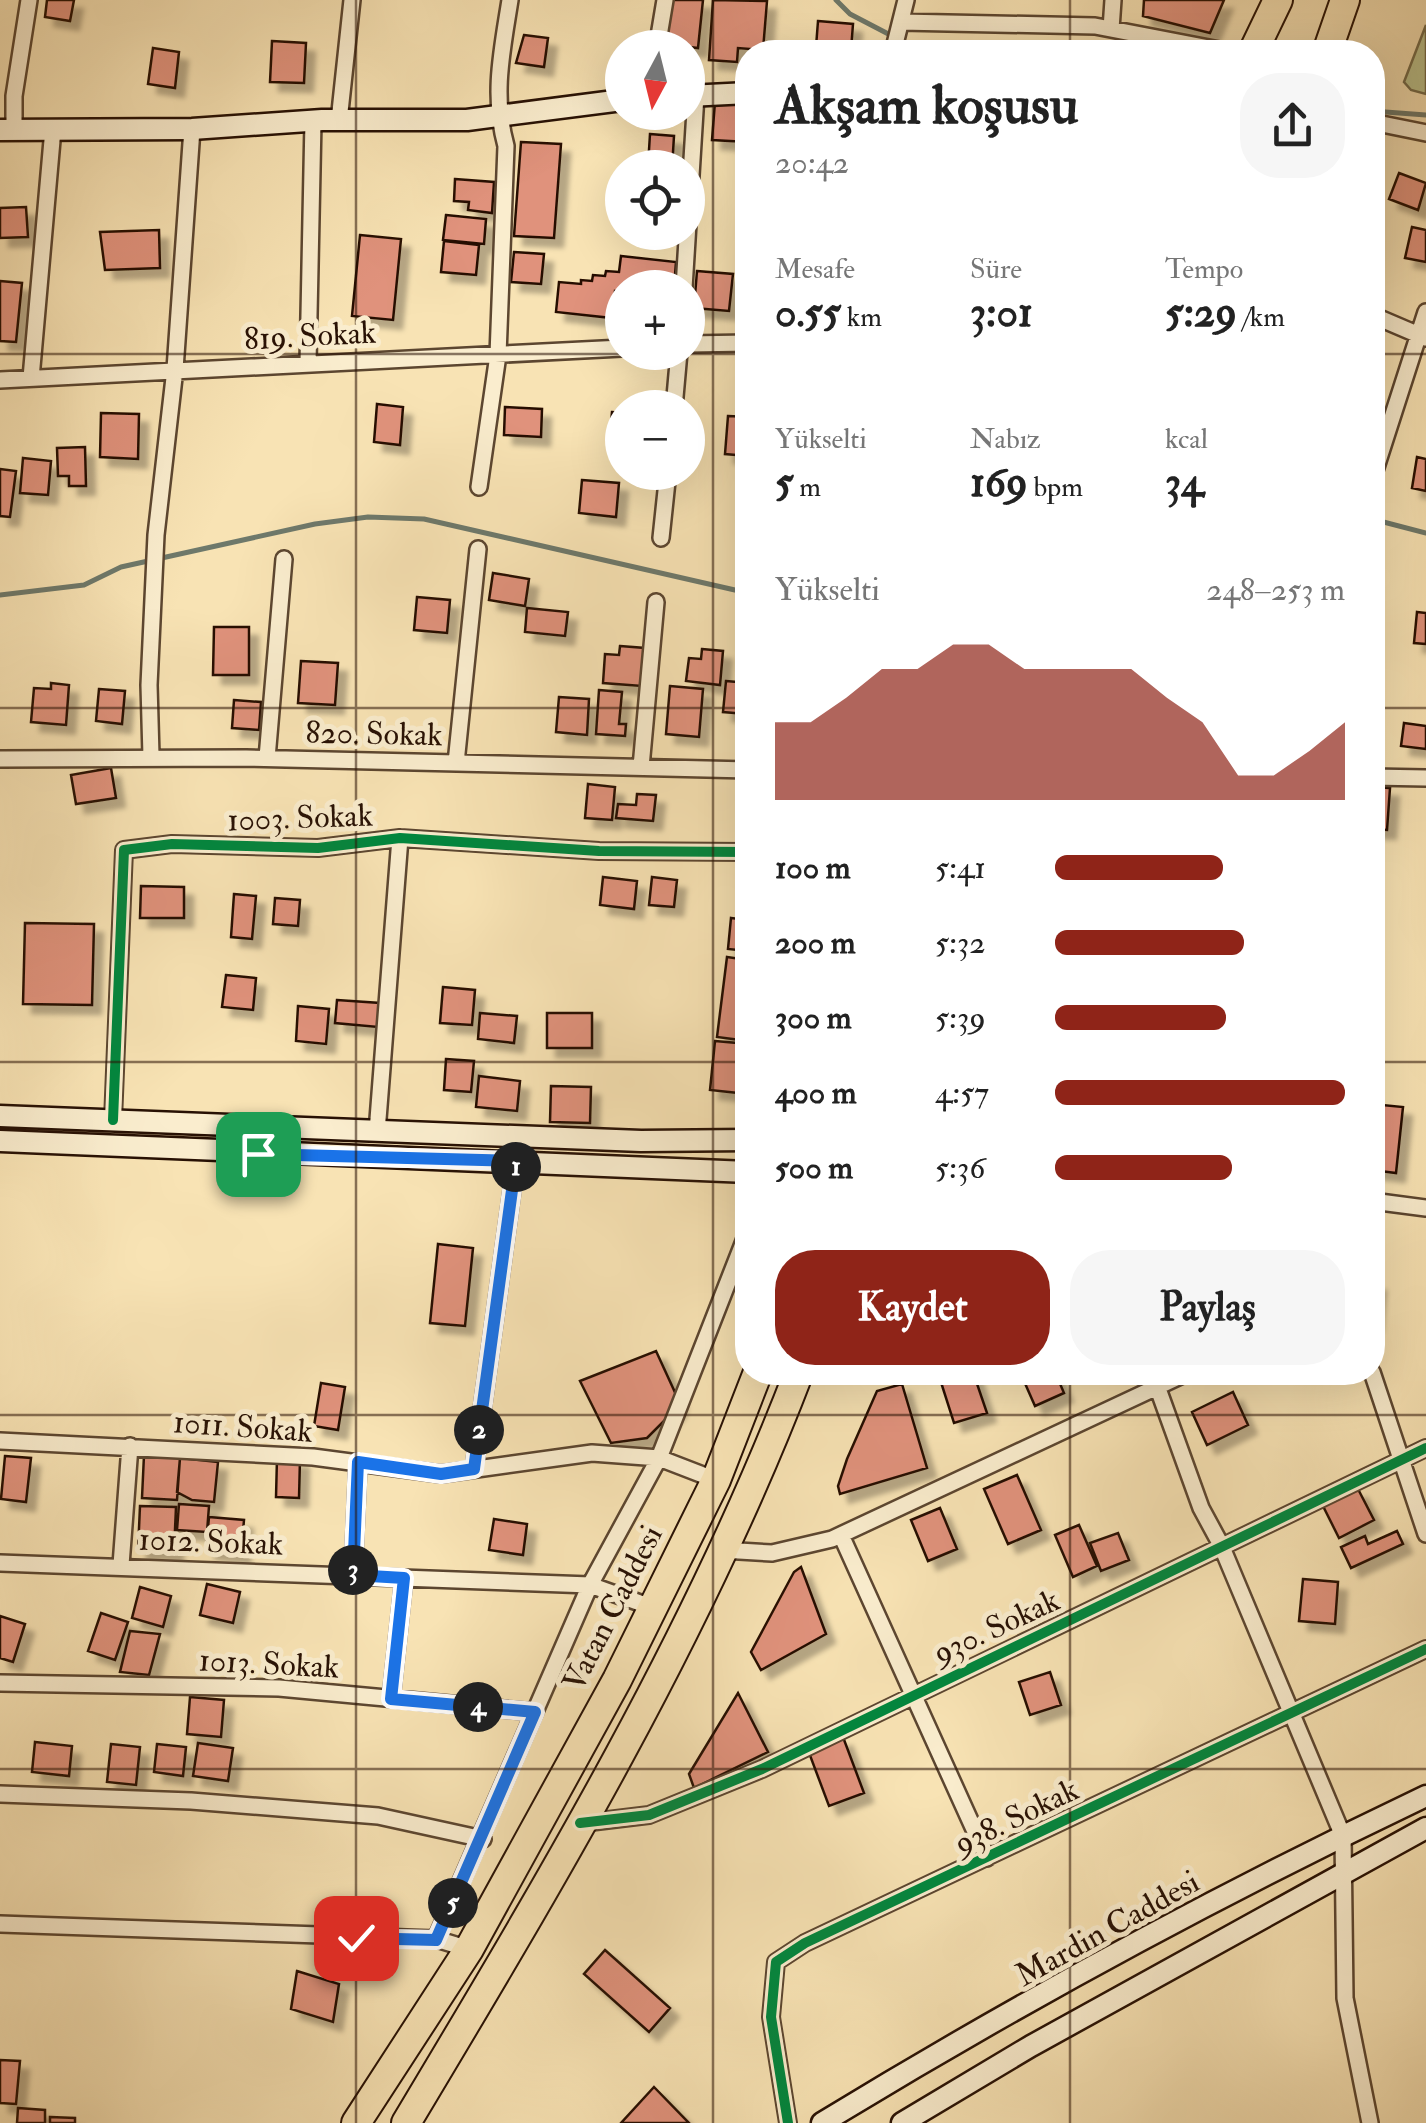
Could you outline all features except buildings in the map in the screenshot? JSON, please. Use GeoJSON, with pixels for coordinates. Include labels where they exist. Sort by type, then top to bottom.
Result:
{"type":"FeatureCollection","features":[{"type":"Feature","properties":{"kind":"highway"},"geometry":{"type":"LineString","coordinates":[[1259,40],[1278,0]]}},
{"type":"Feature","properties":{"kind":"highway"},"geometry":{"type":"LineString","coordinates":[[1331,40],[1345,0]]}},
{"type":"Feature","properties":{"kind":"highway","name":"Vatan Caddesi"},"geometry":{"type":"LineString","coordinates":[[356,2123],[468,1949],[654,1608],[716,1480],[753,1385]]}},
{"type":"Feature","properties":{"kind":"highway"},"geometry":{"type":"LineString","coordinates":[[406,2123],[651,1698],[764,1464],[794,1385]]}},
{"type":"Feature","properties":{"kind":"street"},"geometry":{"type":"LineString","coordinates":[[30,0],[7,130],[192,130],[313,121],[498,116],[605,102]]}},
{"type":"Feature","properties":{"kind":"street"},"geometry":{"type":"LineString","coordinates":[[339,121],[352,0]]}},
{"type":"Feature","properties":{"kind":"street"},"geometry":{"type":"LineString","coordinates":[[479,488],[498,355],[506,146],[498,116],[497,81],[510,0]]}},
{"type":"Feature","properties":{"kind":"street"},"geometry":{"type":"LineString","coordinates":[[660,30],[665,0]]}},
{"type":"Feature","properties":{"kind":"street"},"geometry":{"type":"LineString","coordinates":[[896,40],[906,0]]}},
{"type":"Feature","properties":{"kind":"street"},"geometry":{"type":"LineString","coordinates":[[1111,29],[1113,0]]}},
{"type":"Feature","properties":{"kind":"street"},"geometry":{"type":"LineString","coordinates":[[901,22],[1111,29],[1168,40]]}},
{"type":"Feature","properties":{"kind":"street"},"geometry":{"type":"LineString","coordinates":[[705,95],[735,94]]}},
{"type":"Feature","properties":{"kind":"street"},"geometry":{"type":"LineString","coordinates":[[308,362],[313,121]]}},
{"type":"Feature","properties":{"kind":"street"},"geometry":{"type":"LineString","coordinates":[[1385,125],[1426,133]]}},
{"type":"Feature","properties":{"kind":"street"},"geometry":{"type":"LineString","coordinates":[[31,378],[54,129]]}},
{"type":"Feature","properties":{"kind":"street"},"geometry":{"type":"LineString","coordinates":[[151,756],[148,685],[156,535],[175,369],[192,130]]}},
{"type":"Feature","properties":{"kind":"street"},"geometry":{"type":"LineString","coordinates":[[685,270],[691,130]]}},
{"type":"Feature","properties":{"kind":"street"},"geometry":{"type":"LineString","coordinates":[[1385,443],[1422,336],[1426,312]]}},
{"type":"Feature","properties":{"kind":"street"},"geometry":{"type":"LineString","coordinates":[[1385,320],[1422,336]]}},
{"type":"Feature","properties":{"kind":"street"},"geometry":{"type":"LineString","coordinates":[[705,344],[735,343]]}},
{"type":"Feature","properties":{"kind":"street","name":"819. Sokak"},"geometry":{"type":"LineString","coordinates":[[0,380],[605,349]]}},
{"type":"Feature","properties":{"kind":"street"},"geometry":{"type":"LineString","coordinates":[[662,538],[666,490]]}},
{"type":"Feature","properties":{"kind":"street"},"geometry":{"type":"LineString","coordinates":[[456,763],[478,549]]}},
{"type":"Feature","properties":{"kind":"street"},"geometry":{"type":"LineString","coordinates":[[267,758],[284,559]]}},
{"type":"Feature","properties":{"kind":"street"},"geometry":{"type":"LineString","coordinates":[[641,766],[656,602]]}},
{"type":"Feature","properties":{"kind":"street","name":"820. Sokak"},"geometry":{"type":"LineString","coordinates":[[0,759],[151,756],[735,770]]}},
{"type":"Feature","properties":{"kind":"street"},"geometry":{"type":"LineString","coordinates":[[1385,777],[1426,778]]}},
{"type":"Feature","properties":{"kind":"street"},"geometry":{"type":"LineString","coordinates":[[377,1132],[400,838]]}},
{"type":"Feature","properties":{"kind":"street","name":"1003. Sokak"},"geometry":{"type":"LineString","coordinates":[[113,1120],[124,850],[172,844],[318,848],[400,838],[599,851],[735,852]]}},
{"type":"Feature","properties":{"kind":"street"},"geometry":{"type":"LineString","coordinates":[[0,1116],[642,1141],[735,1140]]}},
{"type":"Feature","properties":{"kind":"street"},"geometry":{"type":"LineString","coordinates":[[0,1141],[735,1171]]}},
{"type":"Feature","properties":{"kind":"street"},"geometry":{"type":"LineString","coordinates":[[474,1469],[516,1161]]}},
{"type":"Feature","properties":{"kind":"street"},"geometry":{"type":"LineString","coordinates":[[1385,1203],[1426,1208]]}},
{"type":"Feature","properties":{"kind":"street"},"geometry":{"type":"LineString","coordinates":[[436,1940],[483,1839],[590,1584],[659,1458],[735,1264]]}},
{"type":"Feature","properties":{"kind":"street"},"geometry":{"type":"LineString","coordinates":[[722,1550],[772,1554],[841,1535],[1144,1385]]}},
{"type":"Feature","properties":{"kind":"street"},"geometry":{"type":"LineString","coordinates":[[1156,1385],[1201,1508],[1222,1545],[1342,1836],[1345,1998],[1370,2123]]}},
{"type":"Feature","properties":{"kind":"street"},"geometry":{"type":"LineString","coordinates":[[1376,1385],[1426,1534]]}},
{"type":"Feature","properties":{"kind":"street","name":"1011. Sokak"},"geometry":{"type":"LineString","coordinates":[[0,1441],[358,1462],[441,1474],[592,1453],[659,1458],[716,1480]]}},
{"type":"Feature","properties":{"kind":"street"},"geometry":{"type":"LineString","coordinates":[[121,1565],[130,1446]]}},
{"type":"Feature","properties":{"kind":"street","name":"930. Sokak"},"geometry":{"type":"LineString","coordinates":[[580,1823],[649,1814],[762,1769],[910,1694],[1426,1448]]}},
{"type":"Feature","properties":{"kind":"street"},"geometry":{"type":"LineString","coordinates":[[353,1575],[358,1462]]}},
{"type":"Feature","properties":{"kind":"street"},"geometry":{"type":"LineString","coordinates":[[841,1535],[987,1858]]}},
{"type":"Feature","properties":{"kind":"street","name":"1012. Sokak"},"geometry":{"type":"LineString","coordinates":[[0,1563],[590,1584],[654,1608]]}},
{"type":"Feature","properties":{"kind":"street"},"geometry":{"type":"LineString","coordinates":[[391,1699],[404,1578]]}},
{"type":"Feature","properties":{"kind":"street","name":"938. Sokak"},"geometry":{"type":"LineString","coordinates":[[788,2123],[770,2017],[776,1962],[805,1944],[1426,1650]]}},
{"type":"Feature","properties":{"kind":"street","name":"1013. Sokak"},"geometry":{"type":"LineString","coordinates":[[0,1684],[279,1688],[535,1712]]}},
{"type":"Feature","properties":{"kind":"street"},"geometry":{"type":"LineString","coordinates":[[0,1794],[191,1801],[378,1816],[483,1839]]}},
{"type":"Feature","properties":{"kind":"street","name":"Mardin Caddesi"},"geometry":{"type":"LineString","coordinates":[[822,2123],[1094,1968],[1342,1836],[1426,1796]]}},
{"type":"Feature","properties":{"kind":"street","name":"Mardin Caddesi"},"geometry":{"type":"LineString","coordinates":[[902,2123],[1426,1828]]}},
{"type":"Feature","properties":{"kind":"street"},"geometry":{"type":"LineString","coordinates":[[0,1924],[436,1940],[468,1949]]}},
{"type":"Feature","properties":{"kind":"green space"},"geometry":{"type":"Polygon","coordinates":[[[1426,25],[1426,94],[1411,90],[1404,82],[1426,25]]]}},
{"type":"Feature","properties":{"kind":"waterway"},"geometry":{"type":"LineString","coordinates":[[836,0],[850,14],[900,40]]}},
{"type":"Feature","properties":{"kind":"waterway"},"geometry":{"type":"LineString","coordinates":[[1385,112],[1426,115]]}},
{"type":"Feature","properties":{"kind":"waterway"},"geometry":{"type":"LineString","coordinates":[[0,595],[84,585],[121,567],[315,524],[368,517],[424,519],[735,590]]}},
{"type":"Feature","properties":{"kind":"waterway"},"geometry":{"type":"LineString","coordinates":[[1385,522],[1426,533]]}},
{"type":"Feature","properties":{"kind":"cycle path"},"geometry":{"type":"LineString","coordinates":[[113,1120],[124,850],[172,844],[318,848],[400,838],[599,851],[735,852]]}},
{"type":"Feature","properties":{"kind":"cycle path"},"geometry":{"type":"LineString","coordinates":[[580,1823],[649,1815],[762,1769],[1426,1448]]}},
{"type":"Feature","properties":{"kind":"cycle path"},"geometry":{"type":"LineString","coordinates":[[788,2123],[771,2017],[776,1962],[805,1943],[1426,1649]]}},
{"type":"Feature","properties":{"kind":"route"},"geometry":{"type":"LineString","coordinates":[[258,1154],[516,1161],[474,1469],[441,1474],[358,1462],[353,1575],[404,1578],[391,1699],[535,1712],[436,1940],[356,1938]]}}]}
